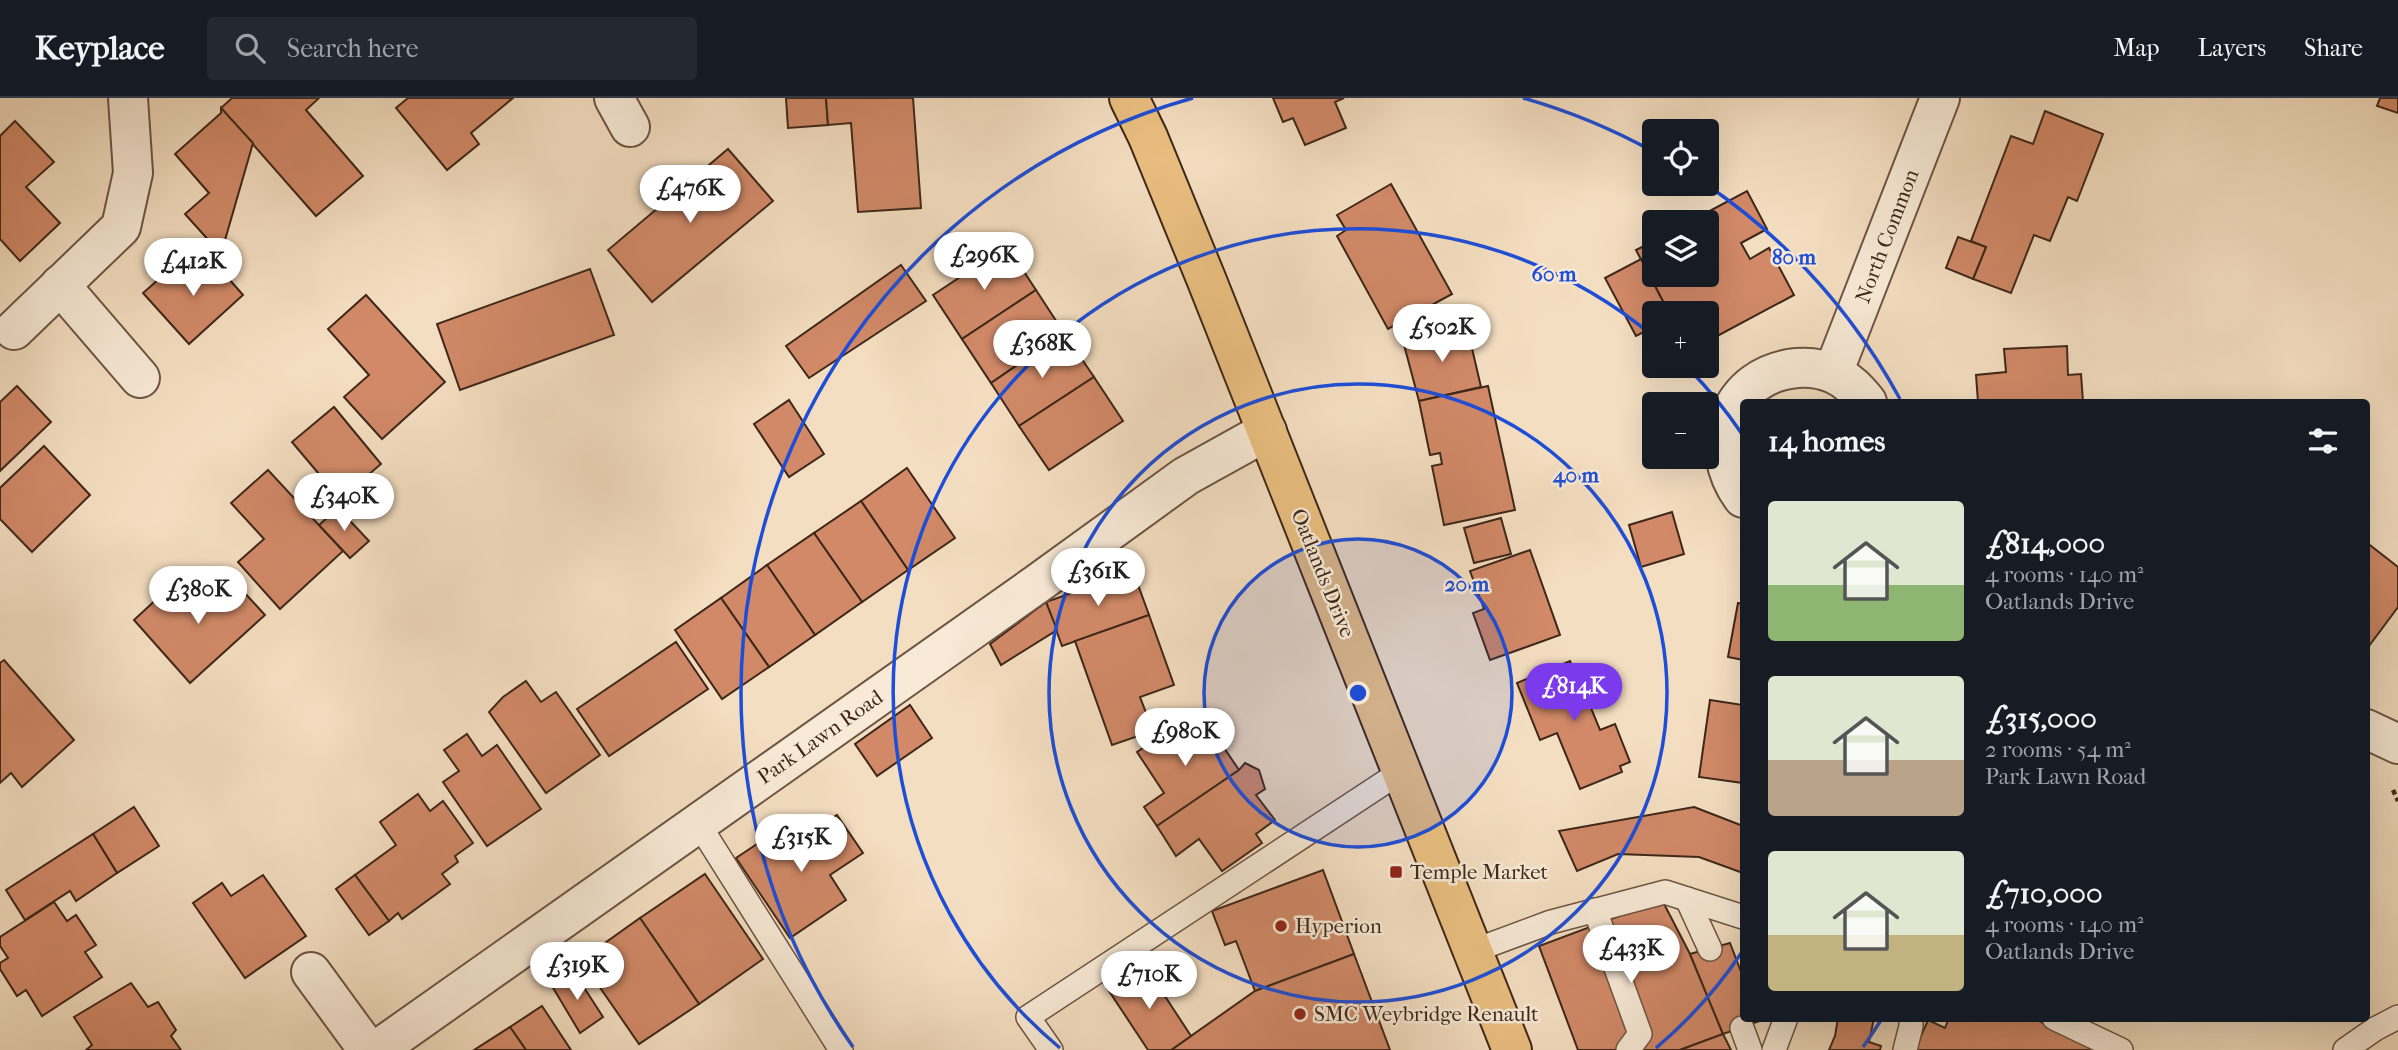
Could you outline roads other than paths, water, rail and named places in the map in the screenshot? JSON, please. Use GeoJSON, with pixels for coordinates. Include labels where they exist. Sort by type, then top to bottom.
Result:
{"type":"FeatureCollection","features":[{"type":"Feature","properties":{"kind":"main road","name":"Oatlands Drive"},"geometry":{"type":"LineString","coordinates":[[1129,98],[1153,149],[1267,431],[1512,1050]]}},
{"type":"Feature","properties":{"kind":"street"},"geometry":{"type":"LineString","coordinates":[[14,330],[121,227],[133,173],[128,98]]}},
{"type":"Feature","properties":{"kind":"street","name":"North Common"},"geometry":{"type":"LineString","coordinates":[[1833,373],[1940,98]]}},
{"type":"Feature","properties":{"kind":"street"},"geometry":{"type":"LineString","coordinates":[[60,285],[140,378]]}},
{"type":"Feature","properties":{"kind":"street"},"geometry":{"type":"LineString","coordinates":[[1740,493],[1728,474],[1723,448],[1727,422],[1739,399],[1758,380],[1781,370],[1808,367],[1833,373],[1855,388],[1864,399]]}},
{"type":"Feature","properties":{"kind":"street","name":"Park Lawn Road"},"geometry":{"type":"LineString","coordinates":[[377,1050],[1186,476],[1267,431]]}},
{"type":"Feature","properties":{"kind":"street"},"geometry":{"type":"LineString","coordinates":[[2370,731],[2398,744]]}},
{"type":"Feature","properties":{"kind":"street"},"geometry":{"type":"LineString","coordinates":[[311,972],[368,1050]]}},
{"type":"Feature","properties":{"kind":"lane"},"geometry":{"type":"LineString","coordinates":[[1051,1050],[1028,1017],[1402,771]]}},
{"type":"Feature","properties":{"kind":"lane"},"geometry":{"type":"LineString","coordinates":[[698,823],[841,1050]]}},
{"type":"Feature","properties":{"kind":"lane"},"geometry":{"type":"LineString","coordinates":[[1473,951],[1554,930],[1595,910],[1632,905],[1665,892],[1740,916]]}},
{"type":"Feature","properties":{"kind":"lane"},"geometry":{"type":"LineString","coordinates":[[1687,899],[1710,949]]}},
{"type":"Feature","properties":{"kind":"lane"},"geometry":{"type":"LineString","coordinates":[[1595,910],[1640,1034],[1628,1050]]}},
{"type":"Feature","properties":{"kind":"lane"},"geometry":{"type":"LineString","coordinates":[[2346,1050],[2375,1029],[2398,1017]]}},
{"type":"Feature","properties":{"kind":"lane"},"geometry":{"type":"LineString","coordinates":[[1774,1050],[1784,1022]]}},
{"type":"Feature","properties":{"kind":"lane"},"geometry":{"type":"LineString","coordinates":[[1905,1050],[1911,1022]]}},
{"type":"Feature","properties":{"kind":"lane"},"geometry":{"type":"LineString","coordinates":[[2062,1022],[2121,1050]]}},
{"type":"Feature","properties":{"kind":"lane"},"geometry":{"type":"LineString","coordinates":[[1742,1028],[1750,1050]]}},
{"type":"Feature","properties":{"kind":"place","name":"Temple Market"},"geometry":{"type":"Point","coordinates":[1396,872]}},
{"type":"Feature","properties":{"kind":"place","name":"Hyperion"},"geometry":{"type":"Point","coordinates":[1281,926]}},
{"type":"Feature","properties":{"kind":"place","name":"SMC Weybridge Renault"},"geometry":{"type":"Point","coordinates":[1300,1014]}}]}
